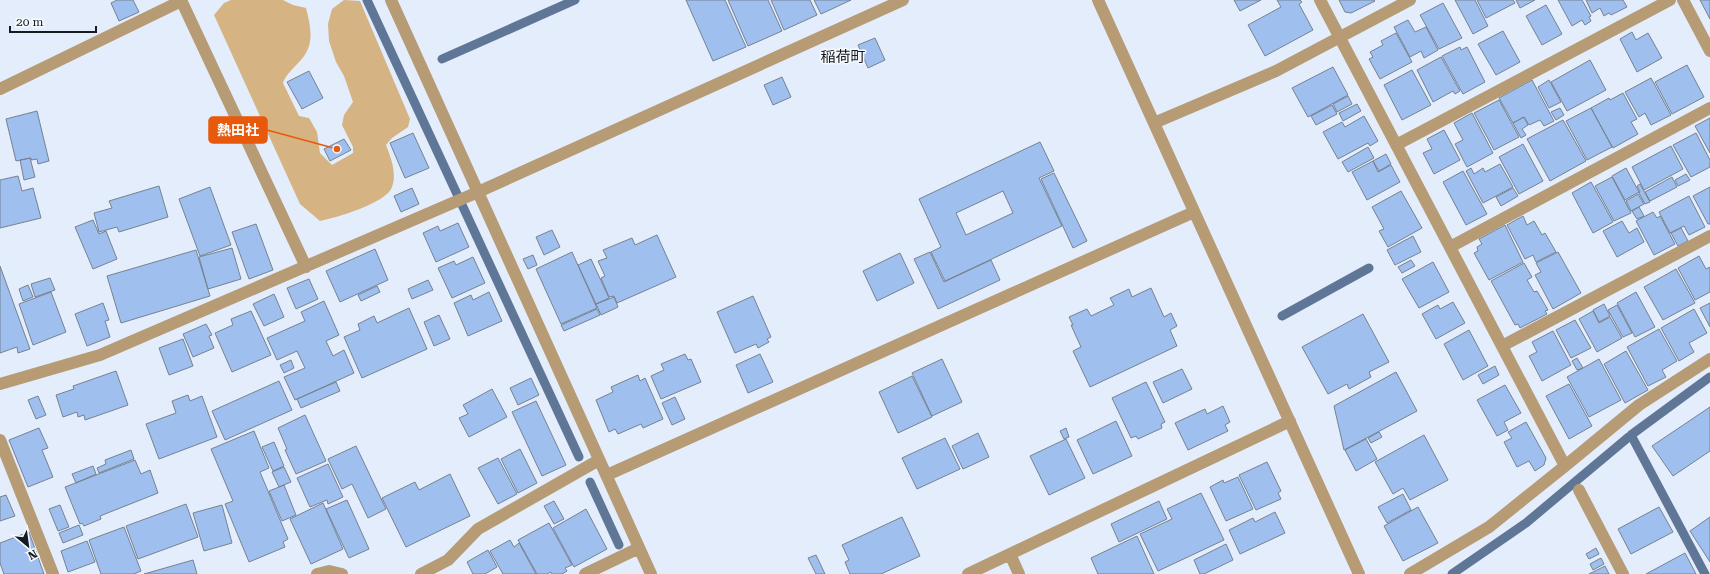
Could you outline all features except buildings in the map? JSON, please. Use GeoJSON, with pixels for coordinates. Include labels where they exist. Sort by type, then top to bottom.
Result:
{"type":"FeatureCollection","features":[{"type":"Feature","properties":{"kind":"street"},"geometry":{"type":"LineString","coordinates":[[391,0],[651,574]]}},
{"type":"Feature","properties":{"kind":"street"},"geometry":{"type":"LineString","coordinates":[[0,384],[100,355],[478,192],[903,0]]}},
{"type":"Feature","properties":{"kind":"street"},"geometry":{"type":"LineString","coordinates":[[1098,0],[1359,574]]}},
{"type":"Feature","properties":{"kind":"street"},"geometry":{"type":"LineString","coordinates":[[1320,0],[1566,466]]}},
{"type":"Feature","properties":{"kind":"street"},"geometry":{"type":"LineString","coordinates":[[1154,123],[1276,71],[1410,0]]}},
{"type":"Feature","properties":{"kind":"street"},"geometry":{"type":"LineString","coordinates":[[1396,145],[1670,0]]}},
{"type":"Feature","properties":{"kind":"street"},"geometry":{"type":"LineString","coordinates":[[1683,0],[1710,51]]}},
{"type":"Feature","properties":{"kind":"street"},"geometry":{"type":"LineString","coordinates":[[0,89],[181,1],[306,267]]}},
{"type":"Feature","properties":{"kind":"street"},"geometry":{"type":"LineString","coordinates":[[1450,247],[1710,108]]}},
{"type":"Feature","properties":{"kind":"street"},"geometry":{"type":"LineString","coordinates":[[606,475],[1194,212]]}},
{"type":"Feature","properties":{"kind":"street"},"geometry":{"type":"LineString","coordinates":[[1502,346],[1710,236]]}},
{"type":"Feature","properties":{"kind":"street"},"geometry":{"type":"LineString","coordinates":[[1410,574],[1489,527],[1639,406],[1710,359]]}},
{"type":"Feature","properties":{"kind":"street"},"geometry":{"type":"LineString","coordinates":[[968,574],[1290,421]]}},
{"type":"Feature","properties":{"kind":"street"},"geometry":{"type":"LineString","coordinates":[[0,440],[53,574]]}},
{"type":"Feature","properties":{"kind":"street"},"geometry":{"type":"LineString","coordinates":[[422,574],[448,560],[478,529],[599,460]]}},
{"type":"Feature","properties":{"kind":"street"},"geometry":{"type":"LineString","coordinates":[[1579,490],[1623,574]]}},
{"type":"Feature","properties":{"kind":"street"},"geometry":{"type":"LineString","coordinates":[[585,574],[639,548]]}},
{"type":"Feature","properties":{"kind":"street"},"geometry":{"type":"LineString","coordinates":[[1010,554],[1019,574]]}},
{"type":"Feature","properties":{"kind":"street"},"geometry":{"type":"LineString","coordinates":[[317,574],[329,571],[342,574]]}},
{"type":"Feature","properties":{"kind":"shaded area"},"geometry":{"type":"Polygon","coordinates":[[[231,0],[283,0],[293,5],[306,8],[310,29],[310,42],[308,49],[305,55],[288,74],[283,83],[299,116],[309,118],[317,132],[320,153],[332,165],[353,153],[353,147],[342,125],[344,115],[353,102],[329,41],[328,24],[332,9],[344,0],[360,1],[410,119],[408,127],[392,138],[386,145],[393,166],[394,176],[392,187],[381,199],[360,209],[320,221],[300,204],[214,15],[224,3],[231,0]]]}},
{"type":"Feature","properties":{"kind":"waterway"},"geometry":{"type":"LineString","coordinates":[[367,0],[579,457]]}},
{"type":"Feature","properties":{"kind":"waterway"},"geometry":{"type":"LineString","coordinates":[[442,59],[575,0]]}},
{"type":"Feature","properties":{"kind":"waterway"},"geometry":{"type":"LineString","coordinates":[[1282,316],[1369,268]]}},
{"type":"Feature","properties":{"kind":"waterway"},"geometry":{"type":"LineString","coordinates":[[1452,574],[1526,523],[1631,435],[1710,377]]}},
{"type":"Feature","properties":{"kind":"waterway"},"geometry":{"type":"LineString","coordinates":[[1631,435],[1705,574]]}},
{"type":"Feature","properties":{"kind":"waterway"},"geometry":{"type":"LineString","coordinates":[[590,482],[619,545]]}},
{"type":"Feature","properties":{"kind":"place","name":"熱田社"},"geometry":{"type":"Point","coordinates":[337,149]}},
{"type":"Feature","properties":{"kind":"district","name":"稲荷町"},"geometry":{"type":"Point","coordinates":[843,57]}}]}
